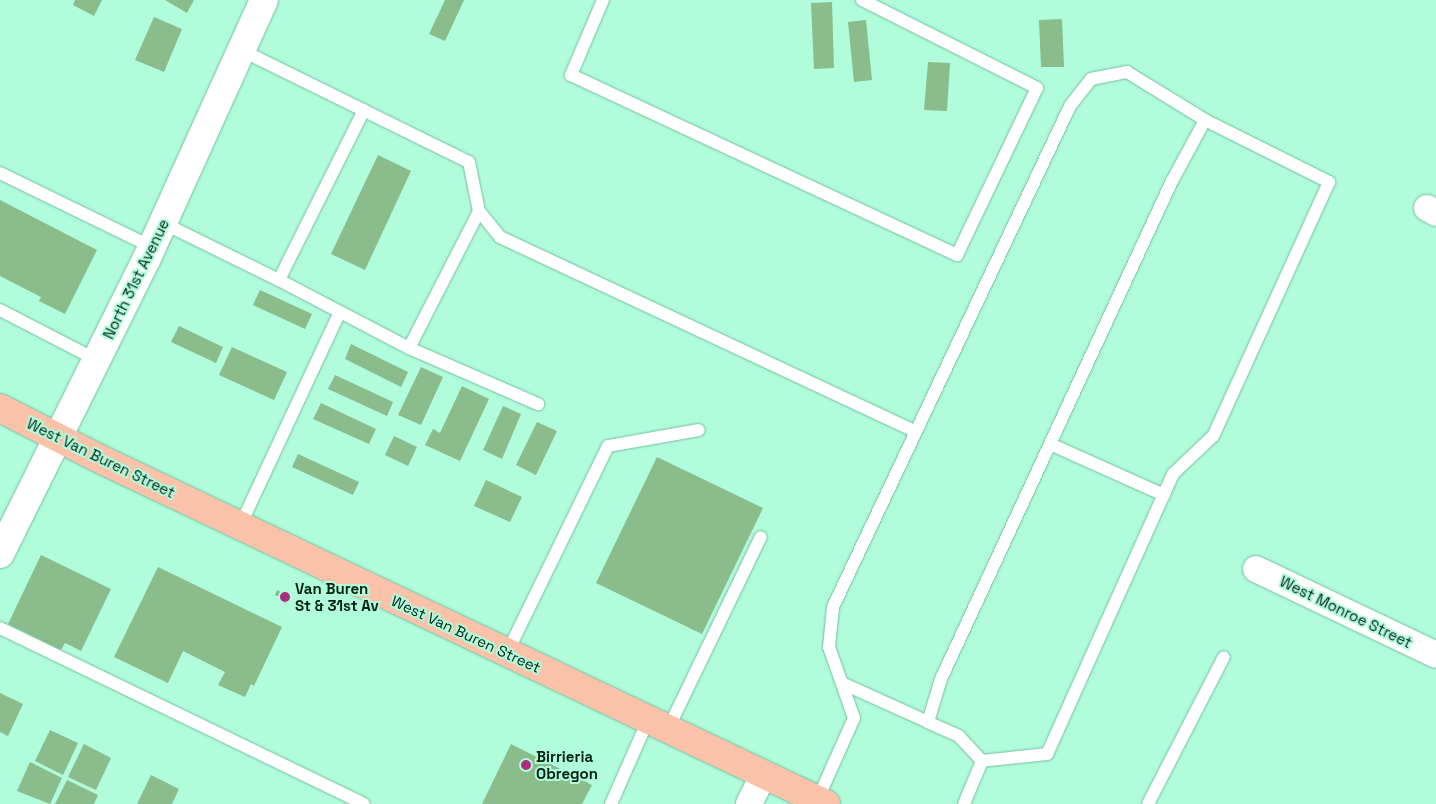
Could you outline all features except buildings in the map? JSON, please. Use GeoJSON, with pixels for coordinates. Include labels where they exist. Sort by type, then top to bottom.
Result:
{"type":"FeatureCollection","features":[{"type":"Feature","properties":{"kind":"main road","name":"West Van Buren Street"},"geometry":{"type":"LineString","coordinates":[[0,408],[240,526],[820,803]]}},
{"type":"Feature","properties":{"kind":"street","name":"North 31st Avenue"},"geometry":{"type":"LineString","coordinates":[[0,554],[157,235],[264,0]]}},
{"type":"Feature","properties":{"kind":"street","name":"West Monroe Street"},"geometry":{"type":"LineString","coordinates":[[1256,569],[1436,655]]}},
{"type":"Feature","properties":{"kind":"street"},"geometry":{"type":"LineString","coordinates":[[749,804],[763,775]]}},
{"type":"Feature","properties":{"kind":"lane"},"geometry":{"type":"LineString","coordinates":[[603,0],[571,75],[957,255],[1037,88],[862,0]]}},
{"type":"Feature","properties":{"kind":"lane"},"geometry":{"type":"LineString","coordinates":[[241,50],[469,162],[479,211],[500,237],[916,432]]}},
{"type":"Feature","properties":{"kind":"lane"},"geometry":{"type":"LineString","coordinates":[[820,803],[854,718],[844,684],[829,647],[833,607],[1070,106],[1091,79],[1127,72],[1205,120],[1329,182],[1213,436],[1173,474],[1047,754],[982,761]]}},
{"type":"Feature","properties":{"kind":"lane"},"geometry":{"type":"LineString","coordinates":[[279,280],[364,110]]}},
{"type":"Feature","properties":{"kind":"lane"},"geometry":{"type":"LineString","coordinates":[[928,722],[941,679],[1172,181],[1205,120]]}},
{"type":"Feature","properties":{"kind":"lane"},"geometry":{"type":"LineString","coordinates":[[0,173],[157,235],[279,280],[409,348],[538,404]]}},
{"type":"Feature","properties":{"kind":"lane"},"geometry":{"type":"LineString","coordinates":[[409,348],[479,211]]}},
{"type":"Feature","properties":{"kind":"lane"},"geometry":{"type":"LineString","coordinates":[[0,310],[97,360]]}},
{"type":"Feature","properties":{"kind":"lane"},"geometry":{"type":"LineString","coordinates":[[240,526],[340,312]]}},
{"type":"Feature","properties":{"kind":"lane"},"geometry":{"type":"LineString","coordinates":[[508,653],[608,446],[699,430]]}},
{"type":"Feature","properties":{"kind":"lane"},"geometry":{"type":"LineString","coordinates":[[1050,444],[1164,495]]}},
{"type":"Feature","properties":{"kind":"lane"},"geometry":{"type":"LineString","coordinates":[[611,804],[658,725],[761,537]]}},
{"type":"Feature","properties":{"kind":"lane"},"geometry":{"type":"LineString","coordinates":[[0,628],[364,804]]}},
{"type":"Feature","properties":{"kind":"lane"},"geometry":{"type":"LineString","coordinates":[[1148,804],[1224,657]]}},
{"type":"Feature","properties":{"kind":"lane"},"geometry":{"type":"LineString","coordinates":[[844,684],[959,736],[982,761]]}},
{"type":"Feature","properties":{"kind":"lane"},"geometry":{"type":"LineString","coordinates":[[964,804],[982,761]]}},
{"type":"Feature","properties":{"kind":"place","name":"Van Buren St & 31st Av"},"geometry":{"type":"Point","coordinates":[285,597]}},
{"type":"Feature","properties":{"kind":"place","name":"Birrieria Obregon"},"geometry":{"type":"Point","coordinates":[526,765]}}]}
